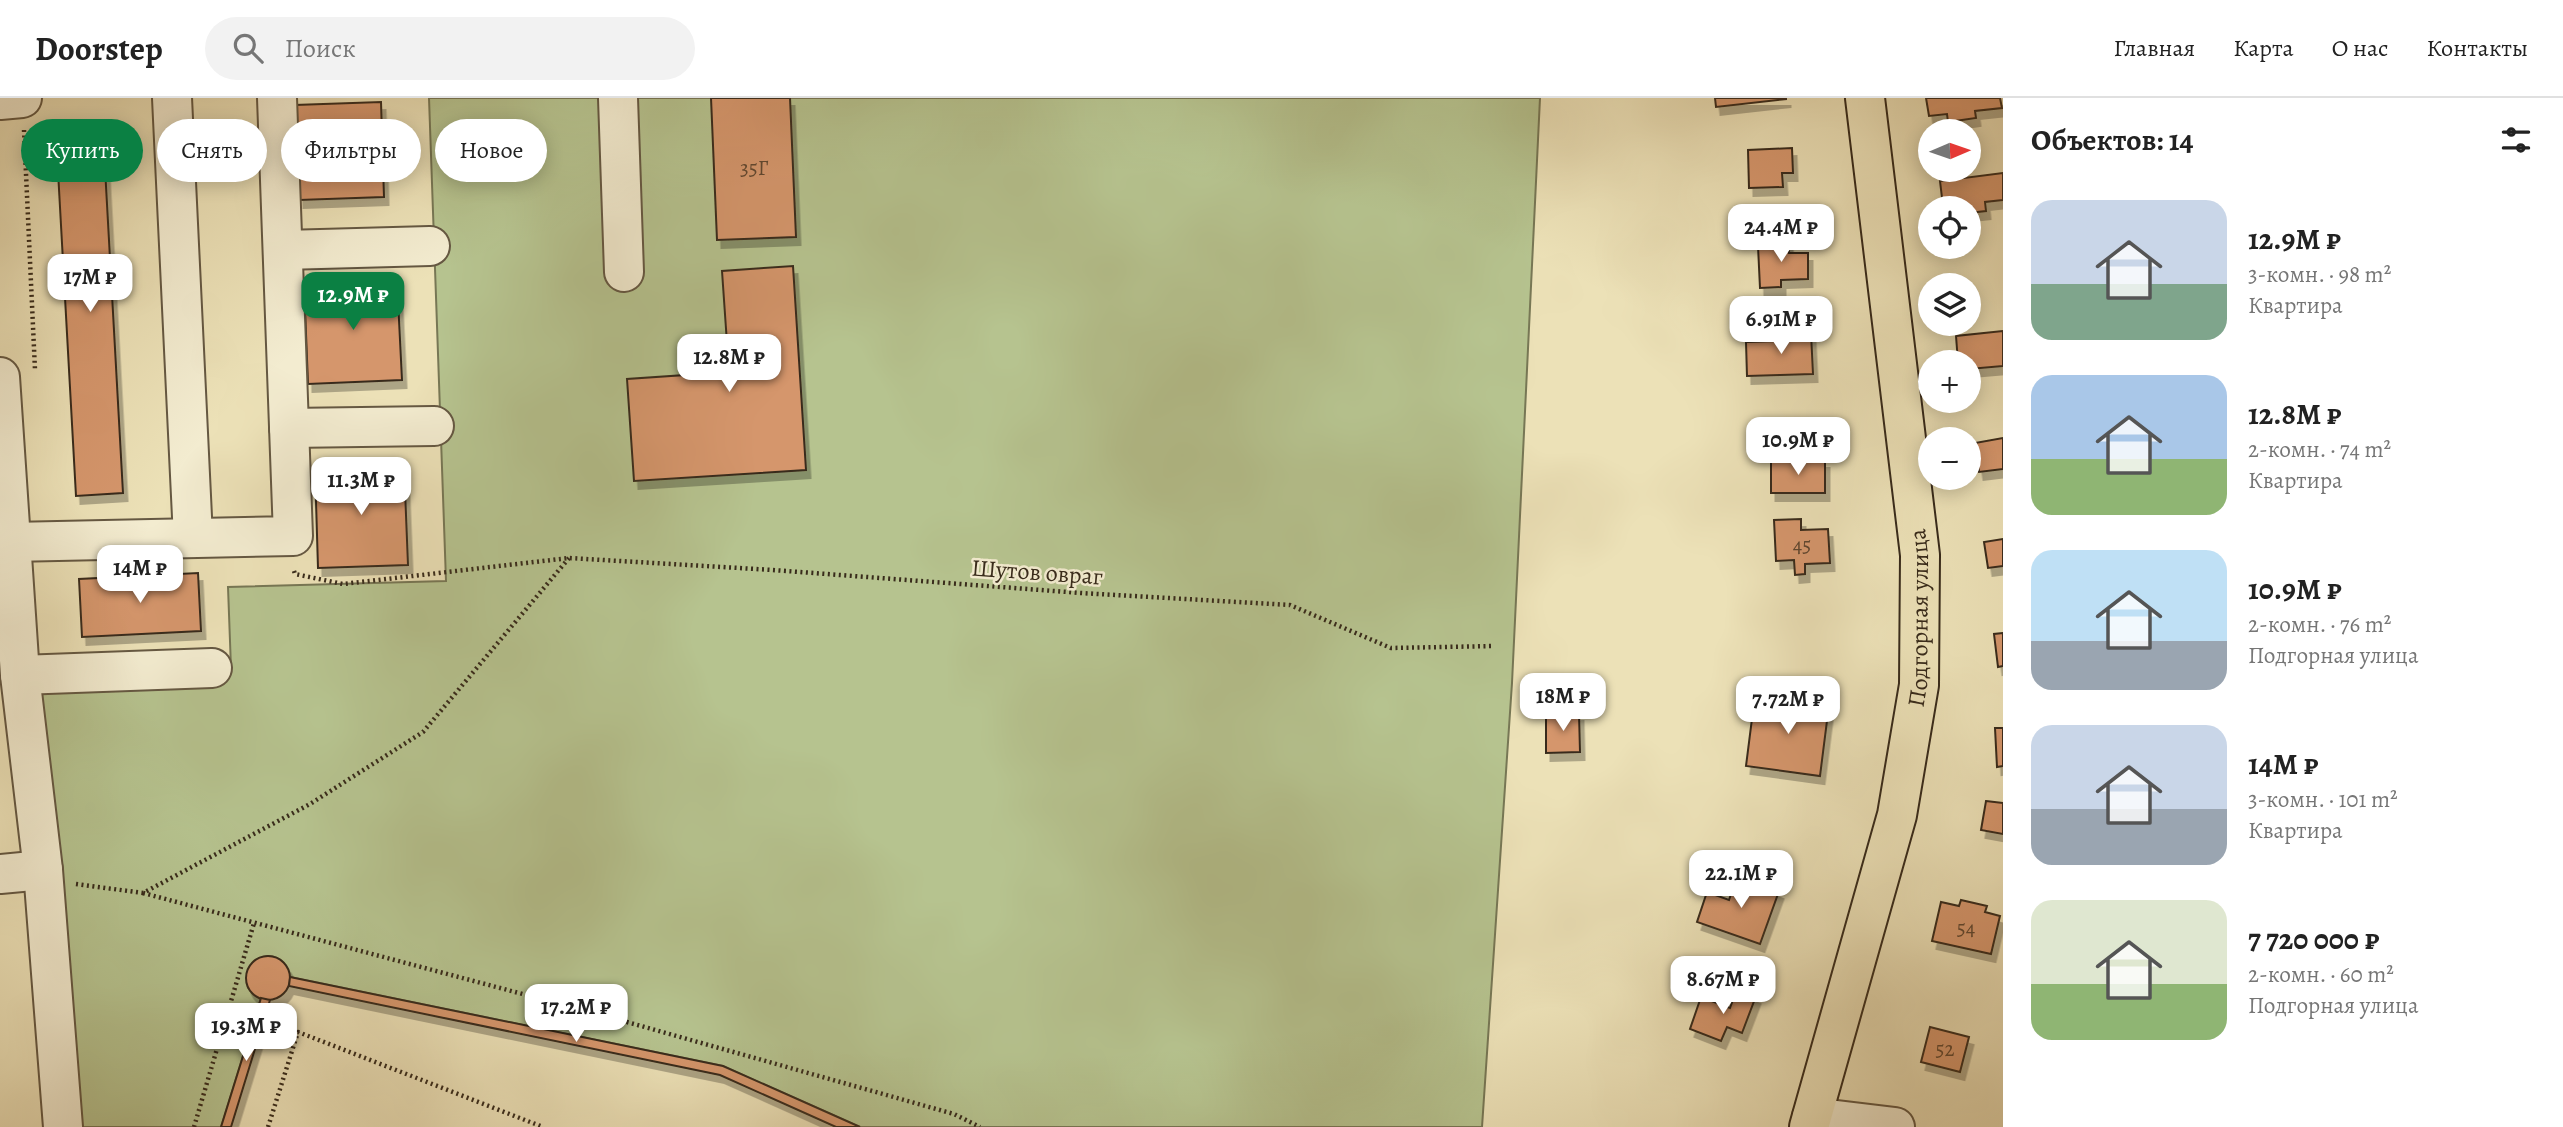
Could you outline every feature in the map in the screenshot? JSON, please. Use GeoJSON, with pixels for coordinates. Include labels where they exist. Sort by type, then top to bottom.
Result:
{"type":"FeatureCollection","features":[{"type":"Feature","properties":{"kind":"main road","name":"Подгорная улица"},"geometry":{"type":"LineString","coordinates":[[1810,1122],[1897,815],[1919,685],[1920,555],[1865,98]]}},
{"type":"Feature","properties":{"kind":"street"},"geometry":{"type":"LineString","coordinates":[[172,98],[193,538]]}},
{"type":"Feature","properties":{"kind":"street"},"geometry":{"type":"LineString","coordinates":[[10,542],[293,536],[277,98]]}},
{"type":"Feature","properties":{"kind":"street"},"geometry":{"type":"LineString","coordinates":[[618,98],[624,272]]}},
{"type":"Feature","properties":{"kind":"street"},"geometry":{"type":"LineString","coordinates":[[284,250],[430,246]]}},
{"type":"Feature","properties":{"kind":"street"},"geometry":{"type":"LineString","coordinates":[[18,376],[10,542],[20,675],[60,871],[63,1127]]}},
{"type":"Feature","properties":{"kind":"street"},"geometry":{"type":"LineString","coordinates":[[289,428],[434,426]]}},
{"type":"Feature","properties":{"kind":"street"},"geometry":{"type":"LineString","coordinates":[[20,675],[212,668]]}},
{"type":"Feature","properties":{"kind":"street"},"geometry":{"type":"LineString","coordinates":[[0,874],[60,871]]}},
{"type":"Feature","properties":{"kind":"street"},"geometry":{"type":"LineString","coordinates":[[1810,1122],[1895,1127]]}},
{"type":"Feature","properties":{"kind":"path"},"geometry":{"type":"LineString","coordinates":[[15,108],[18,376]]}},
{"type":"Feature","properties":{"kind":"path","name":"Шутов овраг"},"geometry":{"type":"LineString","coordinates":[[275,537],[295,573],[343,584],[569,558],[1290,605],[1391,648],[1494,646]]}},
{"type":"Feature","properties":{"kind":"path"},"geometry":{"type":"LineString","coordinates":[[143,893],[310,804],[423,732],[569,558]]}},
{"type":"Feature","properties":{"kind":"path"},"geometry":{"type":"LineString","coordinates":[[60,871],[78,885],[143,893],[609,1017],[954,1114],[980,1127]]}},
{"type":"Feature","properties":{"kind":"path"},"geometry":{"type":"LineString","coordinates":[[60,871],[78,885],[79,898]]}},
{"type":"Feature","properties":{"kind":"path"},"geometry":{"type":"LineString","coordinates":[[194,1127],[254,923]]}},
{"type":"Feature","properties":{"kind":"path"},"geometry":{"type":"LineString","coordinates":[[268,1127],[298,1032],[543,1127]]}},
{"type":"Feature","properties":{"kind":"green space"},"geometry":{"type":"Polygon","coordinates":[[[429,98],[1540,98],[1512,683],[1482,1127],[860,1127],[723,1066],[290,977],[280,960],[272,956],[257,960],[251,966],[248,976],[248,988],[261,998],[221,1127],[73,1127],[20,675],[231,668],[228,587],[446,581],[429,98]]]}},
{"type":"Feature","properties":{"kind":"building"},"geometry":{"type":"Polygon","coordinates":[[[711,98],[790,98],[796,237],[717,240],[711,98]]]}},
{"type":"Feature","properties":{"kind":"building"},"geometry":{"type":"Polygon","coordinates":[[[1715,98],[1786,98],[1786,99],[1716,107],[1715,98]]]}},
{"type":"Feature","properties":{"kind":"building"},"geometry":{"type":"Polygon","coordinates":[[[1926,98],[2000,98],[2002,108],[1975,111],[1976,118],[1969,119],[1948,119],[1947,114],[1929,116],[1926,98]]]}},
{"type":"Feature","properties":{"kind":"building"},"geometry":{"type":"Polygon","coordinates":[[[381,102],[382,119],[296,119],[295,105],[381,102]]]}},
{"type":"Feature","properties":{"kind":"building"},"geometry":{"type":"Polygon","coordinates":[[[1792,148],[1793,173],[1782,173],[1783,187],[1749,188],[1748,150],[1792,148]]]}},
{"type":"Feature","properties":{"kind":"building"},"geometry":{"type":"Polygon","coordinates":[[[2003,173],[2003,200],[1985,202],[1986,211],[1981,212],[1981,196],[1942,196],[1940,182],[1981,182],[1981,176],[2003,173]]]}},
{"type":"Feature","properties":{"kind":"building"},"geometry":{"type":"Polygon","coordinates":[[[59,182],[106,182],[123,493],[76,496],[59,182]]]}},
{"type":"Feature","properties":{"kind":"building"},"geometry":{"type":"Polygon","coordinates":[[[298,182],[384,182],[384,197],[299,200],[298,182]]]}},
{"type":"Feature","properties":{"kind":"building"},"geometry":{"type":"Polygon","coordinates":[[[1771,240],[1788,240],[1789,253],[1808,253],[1808,279],[1781,280],[1781,287],[1760,288],[1758,246],[1771,246],[1771,240]]]}},
{"type":"Feature","properties":{"kind":"building"},"geometry":{"type":"Polygon","coordinates":[[[793,266],[806,470],[634,481],[627,379],[729,372],[722,271],[793,266]]]}},
{"type":"Feature","properties":{"kind":"building"},"geometry":{"type":"Polygon","coordinates":[[[397,280],[402,380],[308,384],[304,284],[397,280]]]}},
{"type":"Feature","properties":{"kind":"building"},"geometry":{"type":"Polygon","coordinates":[[[2003,331],[2003,366],[1981,368],[1981,350],[1957,350],[1956,336],[1981,336],[1981,333],[2003,331]]]}},
{"type":"Feature","properties":{"kind":"building"},"geometry":{"type":"Polygon","coordinates":[[[1811,333],[1813,374],[1747,376],[1746,342],[1776,341],[1776,334],[1811,333]]]}},
{"type":"Feature","properties":{"kind":"building"},"geometry":{"type":"Polygon","coordinates":[[[2003,438],[2003,469],[1981,472],[1981,442],[2003,438]]]}},
{"type":"Feature","properties":{"kind":"building"},"geometry":{"type":"Polygon","coordinates":[[[1825,460],[1825,493],[1771,493],[1771,461],[1825,460]]]}},
{"type":"Feature","properties":{"kind":"building"},"geometry":{"type":"Polygon","coordinates":[[[404,465],[408,565],[318,568],[315,468],[404,465]]]}},
{"type":"Feature","properties":{"kind":"building"},"geometry":{"type":"Polygon","coordinates":[[[1801,519],[1801,530],[1828,529],[1830,563],[1805,564],[1805,574],[1795,575],[1794,560],[1776,561],[1774,520],[1801,519]]]}},
{"type":"Feature","properties":{"kind":"building"},"geometry":{"type":"Polygon","coordinates":[[[2003,539],[2003,566],[1988,568],[1984,542],[2003,539]]]}},
{"type":"Feature","properties":{"kind":"building"},"geometry":{"type":"Polygon","coordinates":[[[198,573],[201,631],[82,637],[79,579],[198,573]]]}},
{"type":"Feature","properties":{"kind":"building"},"geometry":{"type":"Polygon","coordinates":[[[2003,633],[2003,666],[1998,667],[1994,634],[2003,633]]]}},
{"type":"Feature","properties":{"kind":"building"},"geometry":{"type":"Polygon","coordinates":[[[1755,695],[1829,705],[1820,776],[1746,766],[1755,695]]]}},
{"type":"Feature","properties":{"kind":"building"},"geometry":{"type":"Polygon","coordinates":[[[1579,713],[1580,752],[1546,753],[1546,714],[1579,713]]]}},
{"type":"Feature","properties":{"kind":"building"},"geometry":{"type":"Polygon","coordinates":[[[1995,728],[2003,728],[2003,766],[1997,767],[1995,728]]]}},
{"type":"Feature","properties":{"kind":"building"},"geometry":{"type":"Polygon","coordinates":[[[1986,801],[2003,803],[2003,834],[1981,830],[1986,801]]]}},
{"type":"Feature","properties":{"kind":"building"},"geometry":{"type":"Polygon","coordinates":[[[1737,876],[1779,891],[1760,944],[1697,922],[1707,892],[1729,900],[1737,876]]]}},
{"type":"Feature","properties":{"kind":"building"},"geometry":{"type":"Polygon","coordinates":[[[1961,900],[1987,906],[1985,912],[2000,916],[1991,954],[1932,941],[1941,902],[1959,906],[1961,900]]]}},
{"type":"Feature","properties":{"kind":"building"},"geometry":{"type":"Polygon","coordinates":[[[268,956],[283,963],[290,978],[283,993],[268,1000],[253,993],[246,978],[253,963],[268,956]]]}},
{"type":"Feature","properties":{"kind":"building"},"geometry":{"type":"Polygon","coordinates":[[[290,977],[723,1066],[860,1127],[836,1127],[720,1075],[289,986],[290,977]]]}},
{"type":"Feature","properties":{"kind":"building"},"geometry":{"type":"Polygon","coordinates":[[[1737,989],[1756,996],[1742,1033],[1727,1027],[1721,1041],[1690,1029],[1701,997],[1730,1008],[1737,989]]]}},
{"type":"Feature","properties":{"kind":"building"},"geometry":{"type":"Polygon","coordinates":[[[261,998],[270,1000],[231,1127],[221,1127],[261,998]]]}},
{"type":"Feature","properties":{"kind":"building"},"geometry":{"type":"Polygon","coordinates":[[[1930,1027],[1969,1037],[1960,1072],[1921,1062],[1930,1027]]]}}]}
